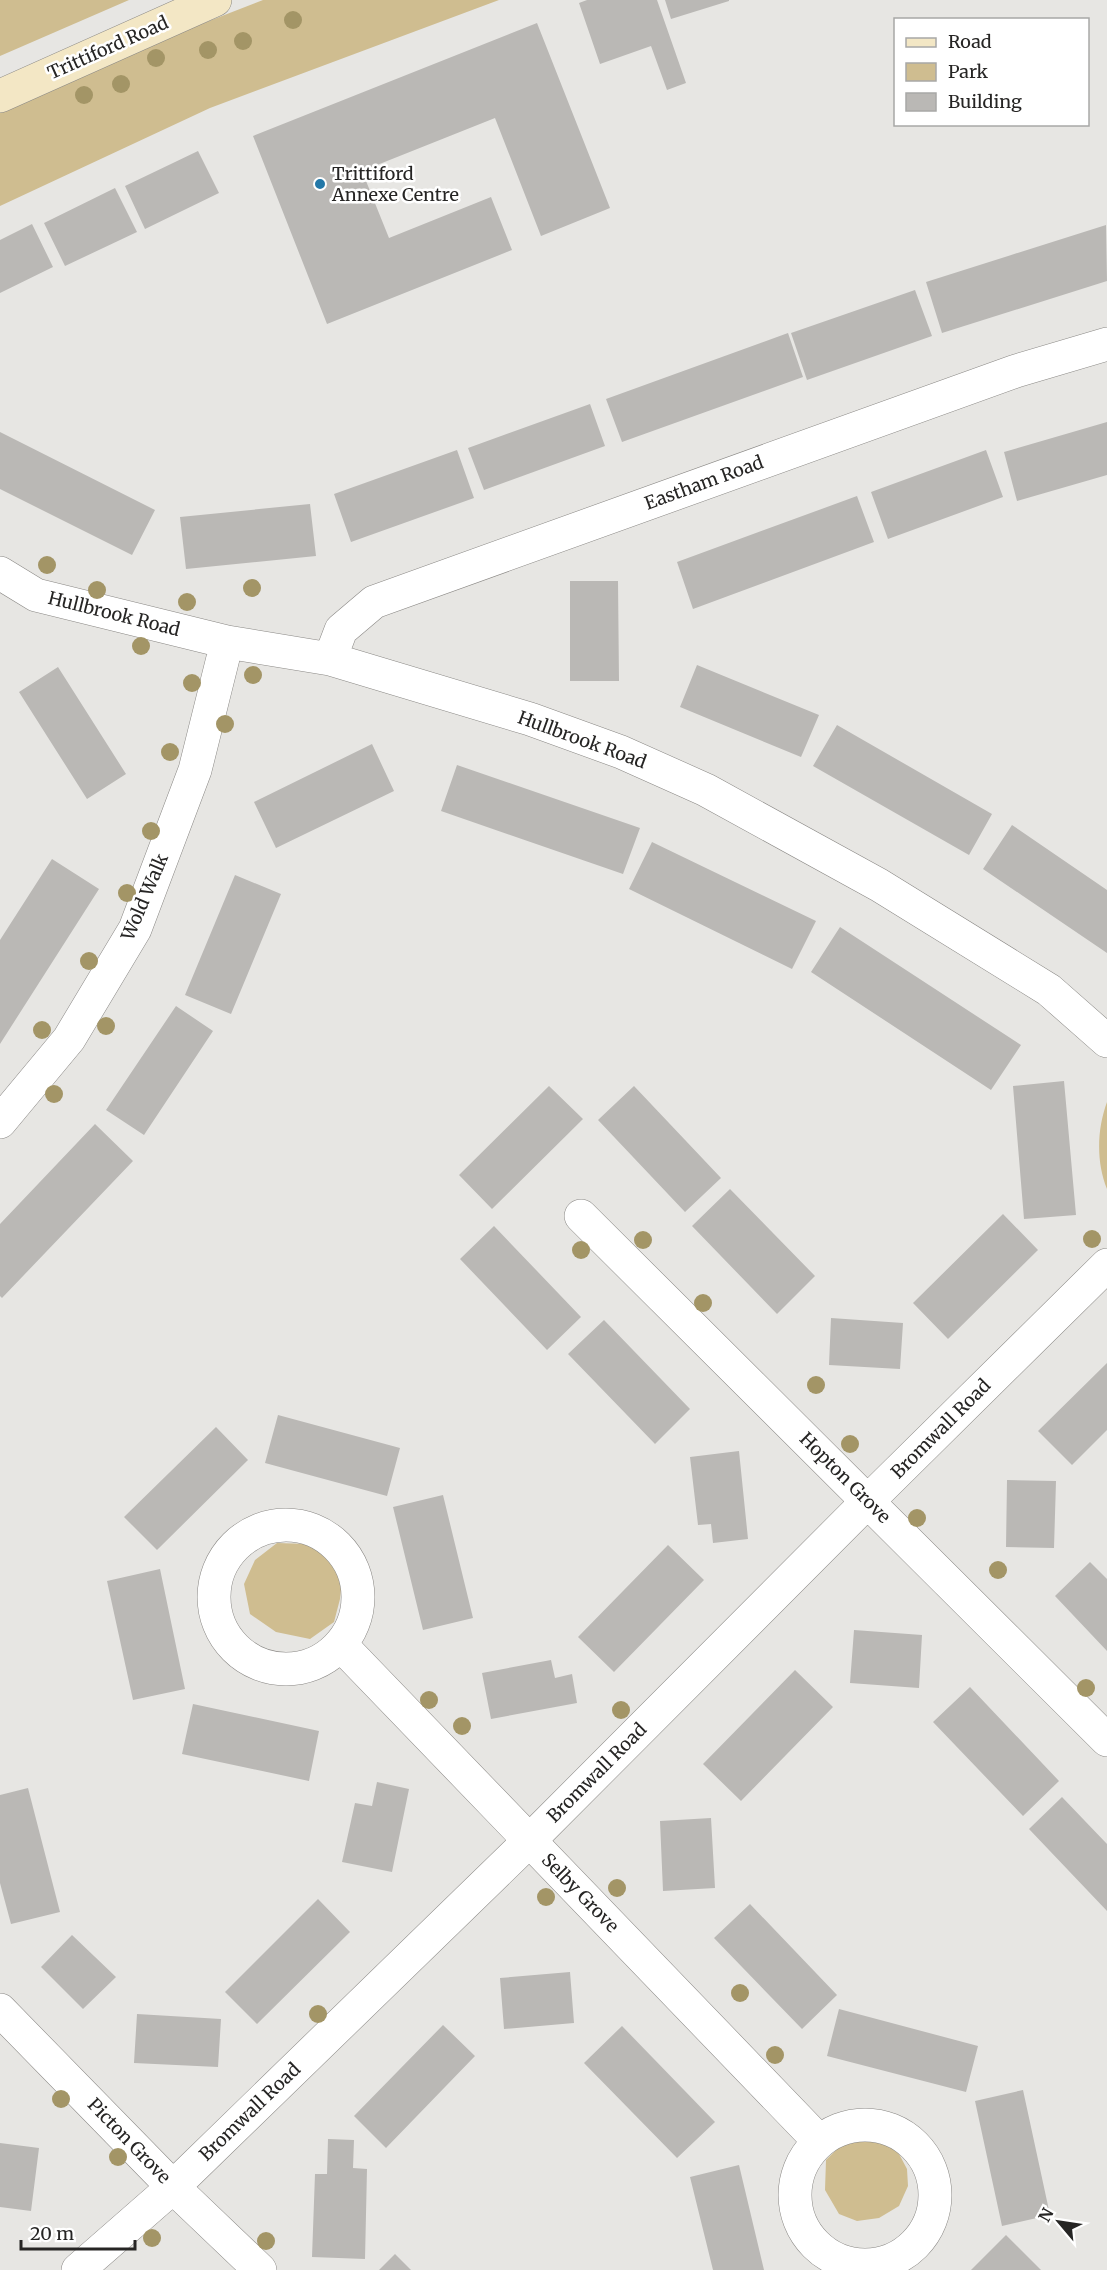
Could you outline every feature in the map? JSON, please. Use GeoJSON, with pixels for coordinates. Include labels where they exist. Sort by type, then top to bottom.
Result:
{"type":"FeatureCollection","features":[{"type":"Feature","properties":{"kind":"street","name":"Trittiford Road"},"geometry":{"type":"LineString","coordinates":[[0,96],[215,0]]}},
{"type":"Feature","properties":{"kind":"street","name":"Eastham Road"},"geometry":{"type":"LineString","coordinates":[[330,659],[340,630],[374,602],[1016,371],[1107,344]]}},
{"type":"Feature","properties":{"kind":"street","name":"Hullbrook Road"},"geometry":{"type":"LineString","coordinates":[[0,573],[36,595],[227,642],[330,659],[530,719],[621,752],[706,790],[879,885],[1049,990],[1107,1041]]}},
{"type":"Feature","properties":{"kind":"street","name":"Wold Walk"},"geometry":{"type":"LineString","coordinates":[[0,1122],[69,1039],[135,928],[195,770],[227,642]]}},
{"type":"Feature","properties":{"kind":"street","name":"Hopton Grove"},"geometry":{"type":"LineString","coordinates":[[581,1216],[1107,1740]]}},
{"type":"Feature","properties":{"kind":"street","name":"Bromwall Road"},"geometry":{"type":"LineString","coordinates":[[78,2270],[173,2187],[529,1841],[1107,1265]]}},
{"type":"Feature","properties":{"kind":"street"},"geometry":{"type":"LineString","coordinates":[[290,1524],[312,1529],[333,1541],[348,1558],[357,1580],[359,1603],[353,1626],[340,1645],[322,1661],[298,1669],[274,1669],[251,1660],[232,1645],[219,1624],[214,1600],[218,1575],[229,1553],[246,1537],[267,1527],[290,1524]]}},
{"type":"Feature","properties":{"kind":"street","name":"Selby Grove"},"geometry":{"type":"LineString","coordinates":[[340,1645],[819,2141]]}},
{"type":"Feature","properties":{"kind":"street","name":"Picton Grove"},"geometry":{"type":"LineString","coordinates":[[0,2010],[173,2187],[260,2270]]}},
{"type":"Feature","properties":{"kind":"street"},"geometry":{"type":"LineString","coordinates":[[860,2124],[882,2127],[903,2135],[920,2150],[931,2169],[935,2191],[933,2213],[924,2234],[908,2251],[886,2262],[863,2266],[839,2261],[819,2248],[803,2230],[795,2207],[796,2183],[804,2160],[819,2141],[838,2130],[860,2124]]}},
{"type":"Feature","properties":{"kind":"green space"},"geometry":{"type":"Polygon","coordinates":[[[0,0],[129,0],[0,56],[0,0]]]}},
{"type":"Feature","properties":{"kind":"green space"},"geometry":{"type":"Polygon","coordinates":[[[263,0],[499,0],[210,108],[0,206],[0,111],[155,42],[263,0]]]}},
{"type":"Feature","properties":{"kind":"green space"},"geometry":{"type":"Polygon","coordinates":[[[1107,1102],[1107,1189],[1103,1179],[1099,1146],[1101,1123],[1107,1102]]]}},
{"type":"Feature","properties":{"kind":"green space"},"geometry":{"type":"Polygon","coordinates":[[[277,1543],[308,1544],[328,1558],[342,1580],[334,1622],[310,1639],[276,1632],[250,1614],[244,1584],[255,1560],[277,1543]]]}},
{"type":"Feature","properties":{"kind":"green space"},"geometry":{"type":"Polygon","coordinates":[[[881,2137],[898,2152],[907,2169],[908,2186],[899,2206],[879,2218],[857,2221],[839,2214],[825,2190],[826,2160],[848,2138],[881,2137]]]}},
{"type":"Feature","properties":{"kind":"building"},"geometry":{"type":"Polygon","coordinates":[[[587,0],[657,0],[686,83],[667,90],[651,46],[600,64],[579,3],[587,0]]]}},
{"type":"Feature","properties":{"kind":"building"},"geometry":{"type":"Polygon","coordinates":[[[665,0],[729,0],[729,1],[671,19],[665,0]]]}},
{"type":"Feature","properties":{"kind":"building","name":"Trittiford Annexe Centre"},"geometry":{"type":"Polygon","coordinates":[[[537,23],[610,208],[541,236],[495,118],[362,171],[389,238],[491,197],[512,250],[327,324],[253,136],[537,23]]]}},
{"type":"Feature","properties":{"kind":"building"},"geometry":{"type":"Polygon","coordinates":[[[198,151],[219,193],[145,229],[125,186],[198,151]]]}},
{"type":"Feature","properties":{"kind":"building"},"geometry":{"type":"Polygon","coordinates":[[[115,188],[137,232],[65,266],[44,223],[115,188]]]}},
{"type":"Feature","properties":{"kind":"building"},"geometry":{"type":"Polygon","coordinates":[[[32,224],[53,267],[0,293],[0,240],[32,224]]]}},
{"type":"Feature","properties":{"kind":"building"},"geometry":{"type":"Polygon","coordinates":[[[1106,225],[1107,281],[942,333],[926,282],[1106,225]]]}},
{"type":"Feature","properties":{"kind":"building"},"geometry":{"type":"Polygon","coordinates":[[[915,290],[932,336],[807,380],[791,333],[915,290]]]}},
{"type":"Feature","properties":{"kind":"building"},"geometry":{"type":"Polygon","coordinates":[[[788,333],[803,377],[622,442],[606,399],[788,333]]]}},
{"type":"Feature","properties":{"kind":"building"},"geometry":{"type":"Polygon","coordinates":[[[590,404],[605,446],[484,490],[468,448],[590,404]]]}},
{"type":"Feature","properties":{"kind":"building"},"geometry":{"type":"Polygon","coordinates":[[[1107,422],[1107,475],[1017,501],[1004,452],[1107,422]]]}},
{"type":"Feature","properties":{"kind":"building"},"geometry":{"type":"Polygon","coordinates":[[[0,432],[155,510],[132,555],[0,489],[0,432]]]}},
{"type":"Feature","properties":{"kind":"building"},"geometry":{"type":"Polygon","coordinates":[[[457,450],[474,498],[351,542],[334,494],[457,450]]]}},
{"type":"Feature","properties":{"kind":"building"},"geometry":{"type":"Polygon","coordinates":[[[986,450],[1003,497],[888,539],[871,492],[986,450]]]}},
{"type":"Feature","properties":{"kind":"building"},"geometry":{"type":"Polygon","coordinates":[[[857,496],[874,542],[693,609],[677,562],[857,496]]]}},
{"type":"Feature","properties":{"kind":"building"},"geometry":{"type":"Polygon","coordinates":[[[310,504],[316,556],[186,569],[180,517],[310,504]]]}},
{"type":"Feature","properties":{"kind":"building"},"geometry":{"type":"Polygon","coordinates":[[[570,581],[618,581],[619,681],[570,681],[570,581]]]}},
{"type":"Feature","properties":{"kind":"building"},"geometry":{"type":"Polygon","coordinates":[[[697,665],[819,715],[801,757],[680,707],[697,665]]]}},
{"type":"Feature","properties":{"kind":"building"},"geometry":{"type":"Polygon","coordinates":[[[58,667],[126,774],[87,799],[19,692],[58,667]]]}},
{"type":"Feature","properties":{"kind":"building"},"geometry":{"type":"Polygon","coordinates":[[[837,725],[992,814],[969,855],[813,766],[837,725]]]}},
{"type":"Feature","properties":{"kind":"building"},"geometry":{"type":"Polygon","coordinates":[[[372,744],[394,791],[276,848],[254,802],[372,744]]]}},
{"type":"Feature","properties":{"kind":"building"},"geometry":{"type":"Polygon","coordinates":[[[457,765],[640,828],[623,874],[441,811],[457,765]]]}},
{"type":"Feature","properties":{"kind":"building"},"geometry":{"type":"Polygon","coordinates":[[[1012,825],[1107,890],[1107,953],[983,869],[1012,825]]]}},
{"type":"Feature","properties":{"kind":"building"},"geometry":{"type":"Polygon","coordinates":[[[652,842],[816,921],[792,969],[629,889],[652,842]]]}},
{"type":"Feature","properties":{"kind":"building"},"geometry":{"type":"Polygon","coordinates":[[[52,859],[99,889],[0,1044],[0,940],[52,859]]]}},
{"type":"Feature","properties":{"kind":"building"},"geometry":{"type":"Polygon","coordinates":[[[235,875],[281,894],[231,1014],[185,995],[235,875]]]}},
{"type":"Feature","properties":{"kind":"building"},"geometry":{"type":"Polygon","coordinates":[[[840,927],[1021,1045],[991,1090],[811,972],[840,927]]]}},
{"type":"Feature","properties":{"kind":"building"},"geometry":{"type":"Polygon","coordinates":[[[176,1006],[213,1031],[144,1135],[106,1110],[176,1006]]]}},
{"type":"Feature","properties":{"kind":"building"},"geometry":{"type":"Polygon","coordinates":[[[1064,1081],[1076,1215],[1024,1219],[1013,1086],[1064,1081]]]}},
{"type":"Feature","properties":{"kind":"building"},"geometry":{"type":"Polygon","coordinates":[[[549,1086],[583,1119],[492,1209],[459,1175],[549,1086]]]}},
{"type":"Feature","properties":{"kind":"building"},"geometry":{"type":"Polygon","coordinates":[[[634,1086],[721,1178],[685,1212],[598,1120],[634,1086]]]}},
{"type":"Feature","properties":{"kind":"building"},"geometry":{"type":"Polygon","coordinates":[[[95,1124],[133,1161],[2,1298],[0,1296],[0,1224],[95,1124]]]}},
{"type":"Feature","properties":{"kind":"building"},"geometry":{"type":"Polygon","coordinates":[[[730,1189],[815,1276],[777,1314],[692,1226],[730,1189]]]}},
{"type":"Feature","properties":{"kind":"building"},"geometry":{"type":"Polygon","coordinates":[[[1003,1214],[1038,1250],[948,1339],[913,1303],[1003,1214]]]}},
{"type":"Feature","properties":{"kind":"building"},"geometry":{"type":"Polygon","coordinates":[[[494,1226],[581,1317],[547,1350],[460,1259],[494,1226]]]}},
{"type":"Feature","properties":{"kind":"building"},"geometry":{"type":"Polygon","coordinates":[[[831,1318],[903,1323],[900,1369],[829,1365],[831,1318]]]}},
{"type":"Feature","properties":{"kind":"building"},"geometry":{"type":"Polygon","coordinates":[[[604,1320],[690,1409],[655,1444],[568,1354],[604,1320]]]}},
{"type":"Feature","properties":{"kind":"building"},"geometry":{"type":"Polygon","coordinates":[[[1107,1363],[1107,1430],[1072,1465],[1038,1431],[1107,1363]]]}},
{"type":"Feature","properties":{"kind":"building"},"geometry":{"type":"Polygon","coordinates":[[[278,1415],[400,1448],[387,1496],[265,1463],[278,1415]]]}},
{"type":"Feature","properties":{"kind":"building"},"geometry":{"type":"Polygon","coordinates":[[[216,1427],[248,1460],[157,1550],[124,1517],[216,1427]]]}},
{"type":"Feature","properties":{"kind":"building"},"geometry":{"type":"Polygon","coordinates":[[[739,1451],[748,1539],[713,1543],[711,1524],[698,1525],[690,1457],[739,1451]]]}},
{"type":"Feature","properties":{"kind":"building"},"geometry":{"type":"Polygon","coordinates":[[[1007,1480],[1056,1481],[1054,1548],[1006,1547],[1007,1480]]]}},
{"type":"Feature","properties":{"kind":"building"},"geometry":{"type":"Polygon","coordinates":[[[443,1495],[473,1618],[423,1630],[393,1507],[443,1495]]]}},
{"type":"Feature","properties":{"kind":"building"},"geometry":{"type":"Polygon","coordinates":[[[668,1545],[704,1580],[614,1672],[578,1637],[668,1545]]]}},
{"type":"Feature","properties":{"kind":"building"},"geometry":{"type":"Polygon","coordinates":[[[1090,1562],[1107,1579],[1107,1651],[1055,1596],[1090,1562]]]}},
{"type":"Feature","properties":{"kind":"building"},"geometry":{"type":"Polygon","coordinates":[[[160,1569],[185,1689],[133,1700],[107,1581],[160,1569]]]}},
{"type":"Feature","properties":{"kind":"building"},"geometry":{"type":"Polygon","coordinates":[[[854,1630],[922,1635],[919,1688],[850,1683],[854,1630]]]}},
{"type":"Feature","properties":{"kind":"building"},"geometry":{"type":"Polygon","coordinates":[[[551,1660],[555,1678],[572,1674],[577,1703],[491,1719],[482,1673],[551,1660]]]}},
{"type":"Feature","properties":{"kind":"building"},"geometry":{"type":"Polygon","coordinates":[[[795,1670],[833,1707],[741,1801],[703,1764],[795,1670]]]}},
{"type":"Feature","properties":{"kind":"building"},"geometry":{"type":"Polygon","coordinates":[[[970,1687],[1059,1781],[1023,1816],[933,1722],[970,1687]]]}},
{"type":"Feature","properties":{"kind":"building"},"geometry":{"type":"Polygon","coordinates":[[[193,1704],[319,1731],[309,1781],[182,1754],[193,1704]]]}},
{"type":"Feature","properties":{"kind":"building"},"geometry":{"type":"Polygon","coordinates":[[[377,1782],[409,1789],[392,1872],[342,1862],[355,1803],[372,1806],[377,1782]]]}},
{"type":"Feature","properties":{"kind":"building"},"geometry":{"type":"Polygon","coordinates":[[[28,1788],[60,1912],[11,1924],[0,1883],[0,1795],[28,1788]]]}},
{"type":"Feature","properties":{"kind":"building"},"geometry":{"type":"Polygon","coordinates":[[[1062,1797],[1107,1844],[1107,1911],[1029,1829],[1062,1797]]]}},
{"type":"Feature","properties":{"kind":"building"},"geometry":{"type":"Polygon","coordinates":[[[711,1818],[715,1888],[663,1891],[660,1821],[711,1818]]]}},
{"type":"Feature","properties":{"kind":"building"},"geometry":{"type":"Polygon","coordinates":[[[318,1899],[350,1932],[257,2024],[225,1992],[318,1899]]]}},
{"type":"Feature","properties":{"kind":"building"},"geometry":{"type":"Polygon","coordinates":[[[750,1904],[837,1995],[802,2029],[714,1938],[750,1904]]]}},
{"type":"Feature","properties":{"kind":"building"},"geometry":{"type":"Polygon","coordinates":[[[72,1935],[116,1977],[83,2009],[41,1967],[72,1935]]]}},
{"type":"Feature","properties":{"kind":"building"},"geometry":{"type":"Polygon","coordinates":[[[570,1972],[574,2023],[504,2029],[500,1978],[570,1972]]]}},
{"type":"Feature","properties":{"kind":"building"},"geometry":{"type":"Polygon","coordinates":[[[839,2009],[978,2046],[966,2092],[827,2056],[839,2009]]]}},
{"type":"Feature","properties":{"kind":"building"},"geometry":{"type":"Polygon","coordinates":[[[137,2014],[221,2019],[218,2067],[134,2063],[137,2014]]]}},
{"type":"Feature","properties":{"kind":"building"},"geometry":{"type":"Polygon","coordinates":[[[443,2025],[475,2056],[386,2148],[354,2116],[443,2025]]]}},
{"type":"Feature","properties":{"kind":"building"},"geometry":{"type":"Polygon","coordinates":[[[622,2026],[715,2122],[677,2158],[584,2063],[622,2026]]]}},
{"type":"Feature","properties":{"kind":"building"},"geometry":{"type":"Polygon","coordinates":[[[1023,2090],[1050,2215],[1002,2226],[975,2101],[1023,2090]]]}},
{"type":"Feature","properties":{"kind":"building"},"geometry":{"type":"Polygon","coordinates":[[[328,2139],[354,2140],[353,2168],[367,2169],[365,2259],[312,2257],[315,2174],[327,2174],[328,2139]]]}},
{"type":"Feature","properties":{"kind":"building"},"geometry":{"type":"Polygon","coordinates":[[[0,2143],[39,2148],[31,2211],[0,2207],[0,2143]]]}},
{"type":"Feature","properties":{"kind":"building"},"geometry":{"type":"Polygon","coordinates":[[[739,2165],[764,2270],[713,2270],[690,2177],[739,2165]]]}},
{"type":"Feature","properties":{"kind":"building"},"geometry":{"type":"Polygon","coordinates":[[[1006,2235],[1041,2270],[971,2270],[1006,2235]]]}},
{"type":"Feature","properties":{"kind":"building"},"geometry":{"type":"Polygon","coordinates":[[[395,2254],[411,2270],[379,2270],[395,2254]]]}},
{"type":"Feature","properties":{"kind":"place","name":"Trittiford Annexe Centre"},"geometry":{"type":"Point","coordinates":[320,184]}}]}
